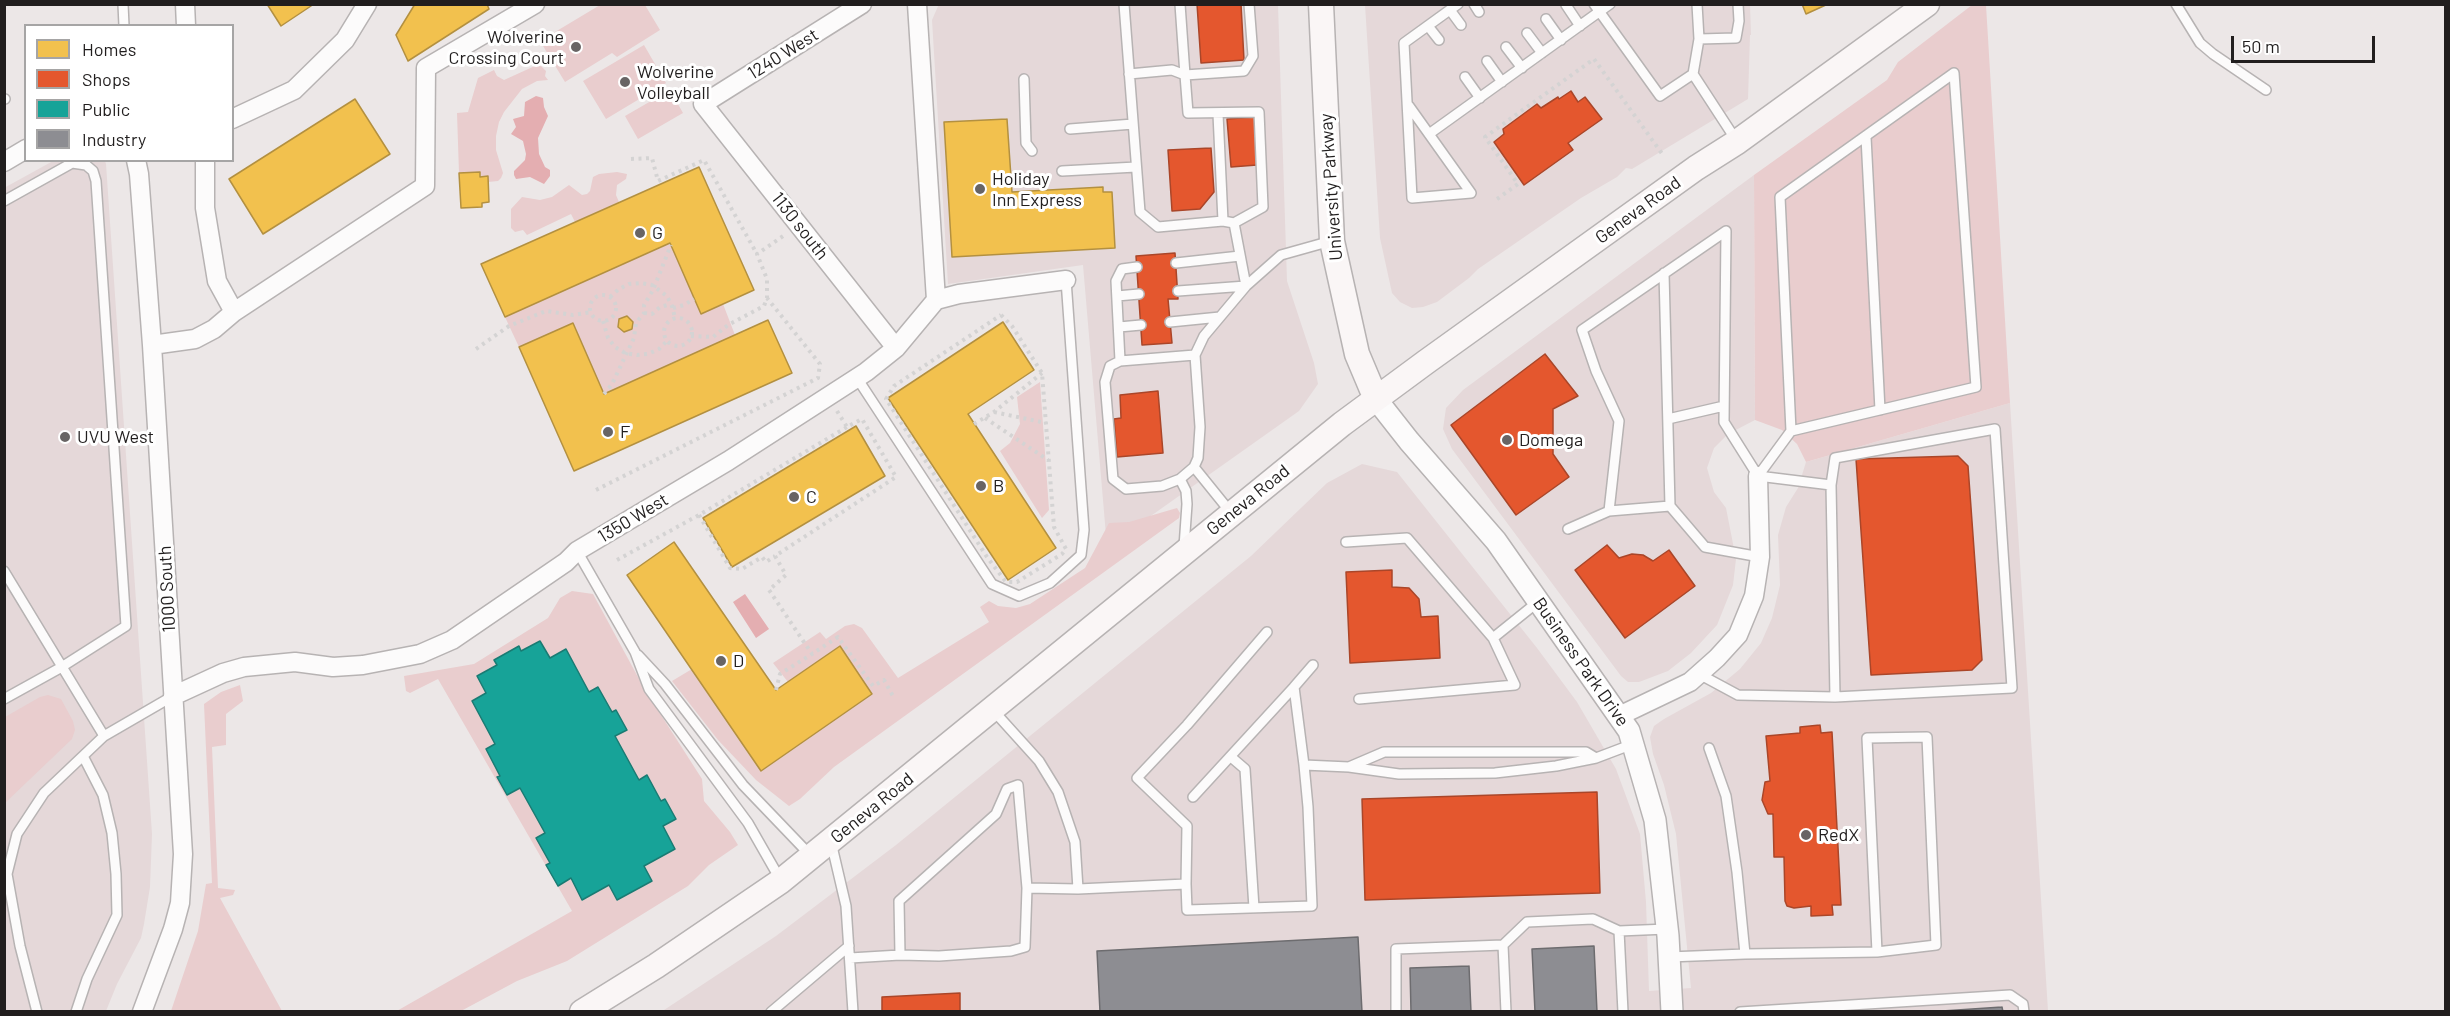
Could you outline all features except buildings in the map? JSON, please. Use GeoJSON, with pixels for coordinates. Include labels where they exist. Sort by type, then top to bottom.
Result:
{"type":"FeatureCollection","features":[{"type":"Feature","properties":{"kind":"main road","name":"University Parkway"},"geometry":{"type":"LineString","coordinates":[[1321,4],[1332,241],[1357,354],[1376,399]]}},
{"type":"Feature","properties":{"kind":"main road","name":"Geneva Road"},"geometry":{"type":"LineString","coordinates":[[596,1008],[781,881],[812,857],[1342,424],[1927,4]]}},
{"type":"Feature","properties":{"kind":"street"},"geometry":{"type":"LineString","coordinates":[[185,4],[186,24]]}},
{"type":"Feature","properties":{"kind":"street"},"geometry":{"type":"LineString","coordinates":[[234,118],[294,90],[345,40],[367,4]]}},
{"type":"Feature","properties":{"kind":"street"},"geometry":{"type":"LineString","coordinates":[[152,345],[195,339],[214,329],[234,312],[425,186],[426,69],[535,4]]}},
{"type":"Feature","properties":{"kind":"street","name":"1240 West"},"geometry":{"type":"LineString","coordinates":[[703,104],[862,4]]}},
{"type":"Feature","properties":{"kind":"street"},"geometry":{"type":"LineString","coordinates":[[917,4],[936,300],[959,294],[1065,279]]}},
{"type":"Feature","properties":{"kind":"street","name":"1130 south"},"geometry":{"type":"LineString","coordinates":[[703,104],[896,348]]}},
{"type":"Feature","properties":{"kind":"street"},"geometry":{"type":"LineString","coordinates":[[4,162],[24,150]]}},
{"type":"Feature","properties":{"kind":"street","name":"1000 South"},"geometry":{"type":"LineString","coordinates":[[136,162],[152,345],[183,854],[180,903],[173,929],[142,1011]]}},
{"type":"Feature","properties":{"kind":"street"},"geometry":{"type":"LineString","coordinates":[[205,162],[205,208],[217,281],[234,312]]}},
{"type":"Feature","properties":{"kind":"street","name":"1350 West"},"geometry":{"type":"LineString","coordinates":[[173,696],[206,680],[244,667],[295,662],[333,667],[363,665],[420,654],[452,640],[566,562],[577,551],[728,461],[857,378],[896,348],[936,300]]}},
{"type":"Feature","properties":{"kind":"street","name":"Business Park Drive"},"geometry":{"type":"LineString","coordinates":[[1376,399],[1409,441],[1496,541],[1629,731],[1655,820],[1667,928],[1672,1011]]}},
{"type":"Feature","properties":{"kind":"street"},"geometry":{"type":"LineString","coordinates":[[1618,716],[1690,682],[1738,635],[1754,596],[1760,557],[1758,476]]}},
{"type":"Feature","properties":{"kind":"lane"},"geometry":{"type":"LineString","coordinates":[[123,4],[124,24]]}},
{"type":"Feature","properties":{"kind":"lane"},"geometry":{"type":"LineString","coordinates":[[1124,4],[1140,212],[1158,226],[1223,221],[1234,223],[1263,207],[1259,112],[1188,114],[1180,4]]}},
{"type":"Feature","properties":{"kind":"lane"},"geometry":{"type":"LineString","coordinates":[[1129,74],[1172,70],[1185,75],[1244,71],[1253,56],[1250,4]]}},
{"type":"Feature","properties":{"kind":"lane"},"geometry":{"type":"LineString","coordinates":[[1429,134],[1580,26],[1597,8],[1610,4]]}},
{"type":"Feature","properties":{"kind":"lane"},"geometry":{"type":"LineString","coordinates":[[1697,4],[1699,39],[1693,74],[1737,142]]}},
{"type":"Feature","properties":{"kind":"lane"},"geometry":{"type":"LineString","coordinates":[[1699,39],[1736,38],[1739,21],[1738,4]]}},
{"type":"Feature","properties":{"kind":"lane"},"geometry":{"type":"LineString","coordinates":[[2176,4],[2200,43],[2266,90]]}},
{"type":"Feature","properties":{"kind":"lane"},"geometry":{"type":"LineString","coordinates":[[1566,5],[1580,26]]}},
{"type":"Feature","properties":{"kind":"lane"},"geometry":{"type":"LineString","coordinates":[[1409,106],[1471,194],[1412,198],[1404,43],[1454,7],[1461,25]]}},
{"type":"Feature","properties":{"kind":"lane"},"geometry":{"type":"LineString","coordinates":[[1597,8],[1660,96],[1693,74]]}},
{"type":"Feature","properties":{"kind":"lane"},"geometry":{"type":"LineString","coordinates":[[1546,19],[1561,40]]}},
{"type":"Feature","properties":{"kind":"lane"},"geometry":{"type":"LineString","coordinates":[[1428,26],[1439,40]]}},
{"type":"Feature","properties":{"kind":"lane"},"geometry":{"type":"LineString","coordinates":[[1527,33],[1542,53]]}},
{"type":"Feature","properties":{"kind":"lane"},"geometry":{"type":"LineString","coordinates":[[1506,48],[1522,68]]}},
{"type":"Feature","properties":{"kind":"lane"},"geometry":{"type":"LineString","coordinates":[[1487,61],[1502,82]]}},
{"type":"Feature","properties":{"kind":"lane"},"geometry":{"type":"LineString","coordinates":[[1758,476],[1791,430],[1779,197],[1954,73],[1976,387],[1791,430]]}},
{"type":"Feature","properties":{"kind":"lane"},"geometry":{"type":"LineString","coordinates":[[1465,77],[1480,98]]}},
{"type":"Feature","properties":{"kind":"lane"},"geometry":{"type":"LineString","coordinates":[[1024,79],[1026,143],[1032,151]]}},
{"type":"Feature","properties":{"kind":"lane"},"geometry":{"type":"LineString","coordinates":[[1218,114],[1223,221]]}},
{"type":"Feature","properties":{"kind":"lane"},"geometry":{"type":"LineString","coordinates":[[1070,129],[1133,124]]}},
{"type":"Feature","properties":{"kind":"lane"},"geometry":{"type":"LineString","coordinates":[[1866,137],[1880,410]]}},
{"type":"Feature","properties":{"kind":"lane"},"geometry":{"type":"LineString","coordinates":[[4,201],[72,163],[86,165],[93,171],[96,181],[126,626],[60,668],[4,699]]}},
{"type":"Feature","properties":{"kind":"lane"},"geometry":{"type":"LineString","coordinates":[[1062,171],[1136,167]]}},
{"type":"Feature","properties":{"kind":"lane"},"geometry":{"type":"LineString","coordinates":[[1234,223],[1246,286]]}},
{"type":"Feature","properties":{"kind":"lane"},"geometry":{"type":"LineString","coordinates":[[1609,511],[1619,421],[1596,371],[1582,330],[1725,231],[1724,422],[1758,476]]}},
{"type":"Feature","properties":{"kind":"lane"},"geometry":{"type":"LineString","coordinates":[[1195,355],[1120,361],[1110,366],[1104,382],[1113,478],[1126,489],[1162,486],[1180,479],[1194,467],[1198,458],[1200,427],[1195,355],[1204,336],[1246,286],[1281,255],[1332,241]]}},
{"type":"Feature","properties":{"kind":"lane"},"geometry":{"type":"LineString","coordinates":[[1176,263],[1240,256]]}},
{"type":"Feature","properties":{"kind":"lane"},"geometry":{"type":"LineString","coordinates":[[1120,361],[1116,281],[1122,269],[1137,267]]}},
{"type":"Feature","properties":{"kind":"lane"},"geometry":{"type":"LineString","coordinates":[[1664,273],[1670,506],[1705,547],[1760,557]]}},
{"type":"Feature","properties":{"kind":"lane"},"geometry":{"type":"LineString","coordinates":[[857,378],[992,584],[1019,596],[1050,583],[1081,555],[1084,530],[1065,279]]}},
{"type":"Feature","properties":{"kind":"lane"},"geometry":{"type":"LineString","coordinates":[[1178,291],[1246,286]]}},
{"type":"Feature","properties":{"kind":"lane"},"geometry":{"type":"LineString","coordinates":[[1117,296],[1139,294]]}},
{"type":"Feature","properties":{"kind":"lane"},"geometry":{"type":"LineString","coordinates":[[1170,322],[1220,317]]}},
{"type":"Feature","properties":{"kind":"lane"},"geometry":{"type":"LineString","coordinates":[[1119,327],[1141,325]]}},
{"type":"Feature","properties":{"kind":"lane"},"geometry":{"type":"LineString","coordinates":[[1668,419],[1724,406]]}},
{"type":"Feature","properties":{"kind":"lane"},"geometry":{"type":"LineString","coordinates":[[1699,674],[1738,695],[1835,697],[2012,688],[1995,429],[1835,458],[1831,485],[1835,697]]}},
{"type":"Feature","properties":{"kind":"lane"},"geometry":{"type":"LineString","coordinates":[[1194,467],[1232,514]]}},
{"type":"Feature","properties":{"kind":"lane"},"geometry":{"type":"LineString","coordinates":[[1758,476],[1831,485]]}},
{"type":"Feature","properties":{"kind":"lane"},"geometry":{"type":"LineString","coordinates":[[1180,479],[1186,491],[1187,504],[1183,553]]}},
{"type":"Feature","properties":{"kind":"lane"},"geometry":{"type":"LineString","coordinates":[[1568,529],[1609,511],[1670,506]]}},
{"type":"Feature","properties":{"kind":"lane"},"geometry":{"type":"LineString","coordinates":[[1346,542],[1407,538],[1493,638],[1515,685],[1359,699]]}},
{"type":"Feature","properties":{"kind":"lane"},"geometry":{"type":"LineString","coordinates":[[577,551],[635,652],[650,689],[748,823],[781,881]]}},
{"type":"Feature","properties":{"kind":"lane"},"geometry":{"type":"LineString","coordinates":[[4,571],[60,668],[104,736]]}},
{"type":"Feature","properties":{"kind":"lane"},"geometry":{"type":"LineString","coordinates":[[1493,638],[1539,601]]}},
{"type":"Feature","properties":{"kind":"lane"},"geometry":{"type":"LineString","coordinates":[[1267,632],[1187,725],[1137,778],[1187,826],[1187,910],[1312,906],[1304,765],[1294,687]]}},
{"type":"Feature","properties":{"kind":"lane"},"geometry":{"type":"LineString","coordinates":[[635,652],[664,684],[743,785],[812,857]]}},
{"type":"Feature","properties":{"kind":"lane"},"geometry":{"type":"LineString","coordinates":[[1193,797],[1313,665]]}},
{"type":"Feature","properties":{"kind":"lane"},"geometry":{"type":"LineString","coordinates":[[37,1011],[20,946],[7,874],[17,834],[44,793],[104,736],[173,696]]}},
{"type":"Feature","properties":{"kind":"lane"},"geometry":{"type":"LineString","coordinates":[[992,709],[1038,761],[1058,792],[1075,842],[1078,889]]}},
{"type":"Feature","properties":{"kind":"lane"},"geometry":{"type":"LineString","coordinates":[[1669,957],[1877,952],[1936,945],[1927,737],[1866,738],[1877,952]]}},
{"type":"Feature","properties":{"kind":"lane"},"geometry":{"type":"LineString","coordinates":[[1304,765],[1349,767],[1400,774],[1495,773],[1556,766],[1596,758],[1633,744]]}},
{"type":"Feature","properties":{"kind":"lane"},"geometry":{"type":"LineString","coordinates":[[1709,748],[1726,796],[1737,872],[1744,954]]}},
{"type":"Feature","properties":{"kind":"lane"},"geometry":{"type":"LineString","coordinates":[[1349,767],[1384,752],[1586,752],[1596,758]]}},
{"type":"Feature","properties":{"kind":"lane"},"geometry":{"type":"LineString","coordinates":[[76,1011],[87,979],[117,915],[112,833],[103,795],[83,756]]}},
{"type":"Feature","properties":{"kind":"lane"},"geometry":{"type":"LineString","coordinates":[[1231,757],[1245,770],[1254,908]]}},
{"type":"Feature","properties":{"kind":"lane"},"geometry":{"type":"LineString","coordinates":[[850,958],[900,955],[949,956],[1011,951],[1025,947],[1027,888],[1018,784],[1007,789],[996,814],[899,902],[900,955]]}},
{"type":"Feature","properties":{"kind":"lane"},"geometry":{"type":"LineString","coordinates":[[831,842],[846,906],[853,1011]]}},
{"type":"Feature","properties":{"kind":"lane"},"geometry":{"type":"LineString","coordinates":[[1027,888],[1078,889],[1186,884]]}},
{"type":"Feature","properties":{"kind":"lane"},"geometry":{"type":"LineString","coordinates":[[1396,1011],[1396,949],[1503,945],[1527,922],[1593,919],[1619,931],[1667,928]]}},
{"type":"Feature","properties":{"kind":"lane"},"geometry":{"type":"LineString","coordinates":[[1619,931],[1623,1011]]}},
{"type":"Feature","properties":{"kind":"lane"},"geometry":{"type":"LineString","coordinates":[[1503,945],[1506,1011]]}},
{"type":"Feature","properties":{"kind":"lane"},"geometry":{"type":"LineString","coordinates":[[771,1011],[849,946]]}},
{"type":"Feature","properties":{"kind":"lane"},"geometry":{"type":"LineString","coordinates":[[1740,1011],[2010,995],[2023,1004],[2024,1011]]}},
{"type":"Feature","properties":{"kind":"path"},"geometry":{"type":"LineString","coordinates":[[1497,200],[1518,184],[1485,137],[1594,59],[1663,155]]}},
{"type":"Feature","properties":{"kind":"path"},"geometry":{"type":"LineString","coordinates":[[631,159],[652,158],[658,181],[704,160],[757,254],[767,279],[767,298],[764,306],[728,325],[713,337],[691,336]]}},
{"type":"Feature","properties":{"kind":"path"},"geometry":{"type":"LineString","coordinates":[[757,254],[799,225]]}},
{"type":"Feature","properties":{"kind":"path"},"geometry":{"type":"LineString","coordinates":[[604,394],[612,384],[634,338],[636,323],[644,313],[644,304],[671,245]]}},
{"type":"Feature","properties":{"kind":"path"},"geometry":{"type":"LineString","coordinates":[[610,297],[629,284],[641,283],[654,286],[667,296],[675,318]]}},
{"type":"Feature","properties":{"kind":"path"},"geometry":{"type":"LineString","coordinates":[[603,295],[610,297],[615,304],[615,312],[603,321],[596,319],[591,312],[590,305],[593,299],[603,295]]}},
{"type":"Feature","properties":{"kind":"path"},"geometry":{"type":"LineString","coordinates":[[596,490],[818,378],[820,364],[767,298]]}},
{"type":"Feature","properties":{"kind":"path"},"geometry":{"type":"LineString","coordinates":[[644,313],[652,314],[660,307],[684,305],[694,299]]}},
{"type":"Feature","properties":{"kind":"path"},"geometry":{"type":"LineString","coordinates":[[476,349],[509,326],[546,311],[573,315],[591,312]]}},
{"type":"Feature","properties":{"kind":"path"},"geometry":{"type":"LineString","coordinates":[[1001,315],[1012,326],[1042,373],[1054,527],[1065,549],[1062,554],[1017,582],[1006,582],[987,557],[886,399],[894,386],[1001,315]]}},
{"type":"Feature","properties":{"kind":"path"},"geometry":{"type":"LineString","coordinates":[[675,318],[683,319],[691,327],[691,336],[688,341],[680,345],[667,341],[664,334],[664,327],[668,321],[675,318]]}},
{"type":"Feature","properties":{"kind":"path"},"geometry":{"type":"LineString","coordinates":[[603,321],[608,338],[625,353],[648,354],[659,349],[667,341]]}},
{"type":"Feature","properties":{"kind":"path"},"geometry":{"type":"LineString","coordinates":[[974,424],[994,412],[1042,373]]}},
{"type":"Feature","properties":{"kind":"path"},"geometry":{"type":"LineString","coordinates":[[837,411],[847,427]]}},
{"type":"Feature","properties":{"kind":"path"},"geometry":{"type":"LineString","coordinates":[[994,412],[1046,423]]}},
{"type":"Feature","properties":{"kind":"path"},"geometry":{"type":"LineString","coordinates":[[985,418],[1049,460]]}},
{"type":"Feature","properties":{"kind":"path"},"geometry":{"type":"LineString","coordinates":[[617,560],[699,515],[862,419],[896,477],[766,562],[762,557],[742,569],[730,568],[699,515]]}},
{"type":"Feature","properties":{"kind":"path"},"geometry":{"type":"LineString","coordinates":[[776,556],[786,575],[769,590],[812,654]]}},
{"type":"Feature","properties":{"kind":"path"},"geometry":{"type":"LineString","coordinates":[[776,690],[780,674],[838,637],[873,686],[884,680],[894,698]]}},
{"type":"Feature","properties":{"kind":"shaded area"},"geometry":{"type":"Polygon","coordinates":[[[939,4],[1278,5],[1287,281],[1314,363],[1318,384],[1299,411],[1107,547],[1083,265],[948,284],[932,20],[939,4]]]}},
{"type":"Feature","properties":{"kind":"shaded area"},"geometry":{"type":"Polygon","coordinates":[[[600,5],[645,5],[660,30],[617,57],[612,53],[565,82],[540,41],[600,5]]]}},
{"type":"Feature","properties":{"kind":"shaded area"},"geometry":{"type":"Polygon","coordinates":[[[1365,5],[1750,5],[1748,99],[1632,169],[1626,168],[1617,177],[1581,198],[1478,269],[1437,302],[1412,308],[1400,302],[1392,293],[1380,238],[1365,5]]]}},
{"type":"Feature","properties":{"kind":"shaded area"},"geometry":{"type":"Polygon","coordinates":[[[1972,5],[1986,5],[2010,403],[1806,462],[1797,444],[1782,430],[1755,420],[1754,175],[1887,80],[1898,62],[1972,5]]]}},
{"type":"Feature","properties":{"kind":"shaded area","name":"Wolverine Volleyball"},"geometry":{"type":"Polygon","coordinates":[[[644,45],[666,83],[606,119],[583,81],[644,45]]]}},
{"type":"Feature","properties":{"kind":"shaded area"},"geometry":{"type":"Polygon","coordinates":[[[537,65],[546,71],[545,76],[548,80],[537,81],[522,89],[499,122],[496,150],[503,173],[501,178],[498,181],[488,182],[488,176],[480,177],[479,172],[459,173],[457,113],[468,112],[478,78],[494,70],[497,76],[504,80],[537,65]]]}},
{"type":"Feature","properties":{"kind":"shaded area"},"geometry":{"type":"Polygon","coordinates":[[[670,90],[683,113],[638,139],[625,116],[670,90]]]}},
{"type":"Feature","properties":{"kind":"shaded area"},"geometry":{"type":"Polygon","coordinates":[[[536,96],[543,98],[548,116],[538,138],[539,154],[545,167],[550,170],[550,176],[544,184],[530,177],[516,179],[514,175],[514,171],[525,160],[526,154],[523,141],[511,134],[516,127],[513,119],[524,116],[525,102],[536,96]]]}},
{"type":"Feature","properties":{"kind":"shaded area","name":"UVU West"},"geometry":{"type":"Polygon","coordinates":[[[51,162],[105,162],[106,164],[152,834],[150,887],[141,938],[106,1011],[5,1011],[4,188],[51,162]]]}},
{"type":"Feature","properties":{"kind":"shaded area"},"geometry":{"type":"Polygon","coordinates":[[[617,172],[627,174],[626,179],[617,185],[616,195],[619,202],[575,222],[571,214],[527,235],[523,230],[515,232],[511,228],[511,209],[522,197],[540,200],[552,197],[569,185],[582,195],[587,194],[590,191],[593,177],[617,172]]]}},
{"type":"Feature","properties":{"kind":"shaded area"},"geometry":{"type":"Polygon","coordinates":[[[1754,175],[1755,420],[1728,434],[1714,448],[1707,468],[1714,492],[1726,508],[1736,559],[1733,585],[1717,625],[1691,653],[1668,671],[1639,682],[1628,682],[1621,676],[1452,449],[1443,429],[1446,408],[1463,390],[1754,175]]]}},
{"type":"Feature","properties":{"kind":"shaded area"},"geometry":{"type":"Polygon","coordinates":[[[670,243],[701,313],[723,304],[735,335],[604,394],[573,323],[519,347],[505,317],[670,243]]]}},
{"type":"Feature","properties":{"kind":"shaded area"},"geometry":{"type":"Polygon","coordinates":[[[1040,382],[1049,510],[1042,518],[1000,451],[1010,443],[1020,424],[1017,397],[1040,382]]]}},
{"type":"Feature","properties":{"kind":"shaded area"},"geometry":{"type":"Polygon","coordinates":[[[2010,403],[2048,1011],[661,1012],[776,936],[896,845],[1251,556],[1327,483],[1362,464],[1397,472],[1577,702],[1616,769],[1640,834],[1646,902],[1649,991],[1691,988],[1676,834],[1664,785],[1653,754],[1650,737],[1654,726],[1711,693],[1740,669],[1761,643],[1772,618],[1780,585],[1778,535],[1786,507],[1798,488],[1806,462],[2010,403]]]}},
{"type":"Feature","properties":{"kind":"shaded area"},"geometry":{"type":"Polygon","coordinates":[[[1177,508],[1180,513],[1179,518],[834,767],[800,799],[789,806],[756,780],[718,740],[672,681],[692,669],[761,770],[788,682],[773,663],[820,632],[826,639],[845,626],[854,624],[862,628],[898,678],[989,622],[980,607],[989,601],[998,606],[1016,608],[1030,604],[1085,568],[1109,523],[1129,522],[1177,508]]]}},
{"type":"Feature","properties":{"kind":"shaded area"},"geometry":{"type":"Polygon","coordinates":[[[572,591],[593,594],[645,690],[702,779],[704,801],[738,845],[709,865],[688,886],[567,961],[517,981],[461,1011],[395,1012],[572,911],[438,679],[410,693],[406,691],[404,676],[474,664],[548,618],[560,598],[572,591]]]}},
{"type":"Feature","properties":{"kind":"shaded area"},"geometry":{"type":"Polygon","coordinates":[[[745,594],[769,629],[756,638],[733,602],[745,594]]]}},
{"type":"Feature","properties":{"kind":"shaded area"},"geometry":{"type":"Polygon","coordinates":[[[240,685],[243,701],[226,714],[226,745],[212,747],[218,888],[235,890],[233,895],[220,898],[282,1011],[171,1011],[198,931],[206,884],[212,883],[204,704],[221,692],[240,685]]]}},
{"type":"Feature","properties":{"kind":"shaded area"},"geometry":{"type":"Polygon","coordinates":[[[48,695],[61,699],[73,721],[75,730],[72,739],[5,803],[5,717],[40,697],[48,695]]]}},
{"type":"Feature","properties":{"kind":"place","name":"Wolverine Crossing Court"},"geometry":{"type":"Point","coordinates":[576,47]}},
{"type":"Feature","properties":{"kind":"place","name":"Wolverine Volleyball"},"geometry":{"type":"Point","coordinates":[625,82]}},
{"type":"Feature","properties":{"kind":"place","name":"Holiday Inn Express"},"geometry":{"type":"Point","coordinates":[980,189]}},
{"type":"Feature","properties":{"kind":"place","name":"G"},"geometry":{"type":"Point","coordinates":[640,233]}},
{"type":"Feature","properties":{"kind":"place","name":"F"},"geometry":{"type":"Point","coordinates":[608,432]}},
{"type":"Feature","properties":{"kind":"place","name":"UVU West"},"geometry":{"type":"Point","coordinates":[65,437]}},
{"type":"Feature","properties":{"kind":"place","name":"Domega"},"geometry":{"type":"Point","coordinates":[1507,440]}},
{"type":"Feature","properties":{"kind":"place","name":"B"},"geometry":{"type":"Point","coordinates":[981,486]}},
{"type":"Feature","properties":{"kind":"place","name":"C"},"geometry":{"type":"Point","coordinates":[794,497]}},
{"type":"Feature","properties":{"kind":"place","name":"D"},"geometry":{"type":"Point","coordinates":[721,661]}},
{"type":"Feature","properties":{"kind":"place","name":"RedX"},"geometry":{"type":"Point","coordinates":[1806,835]}}]}
